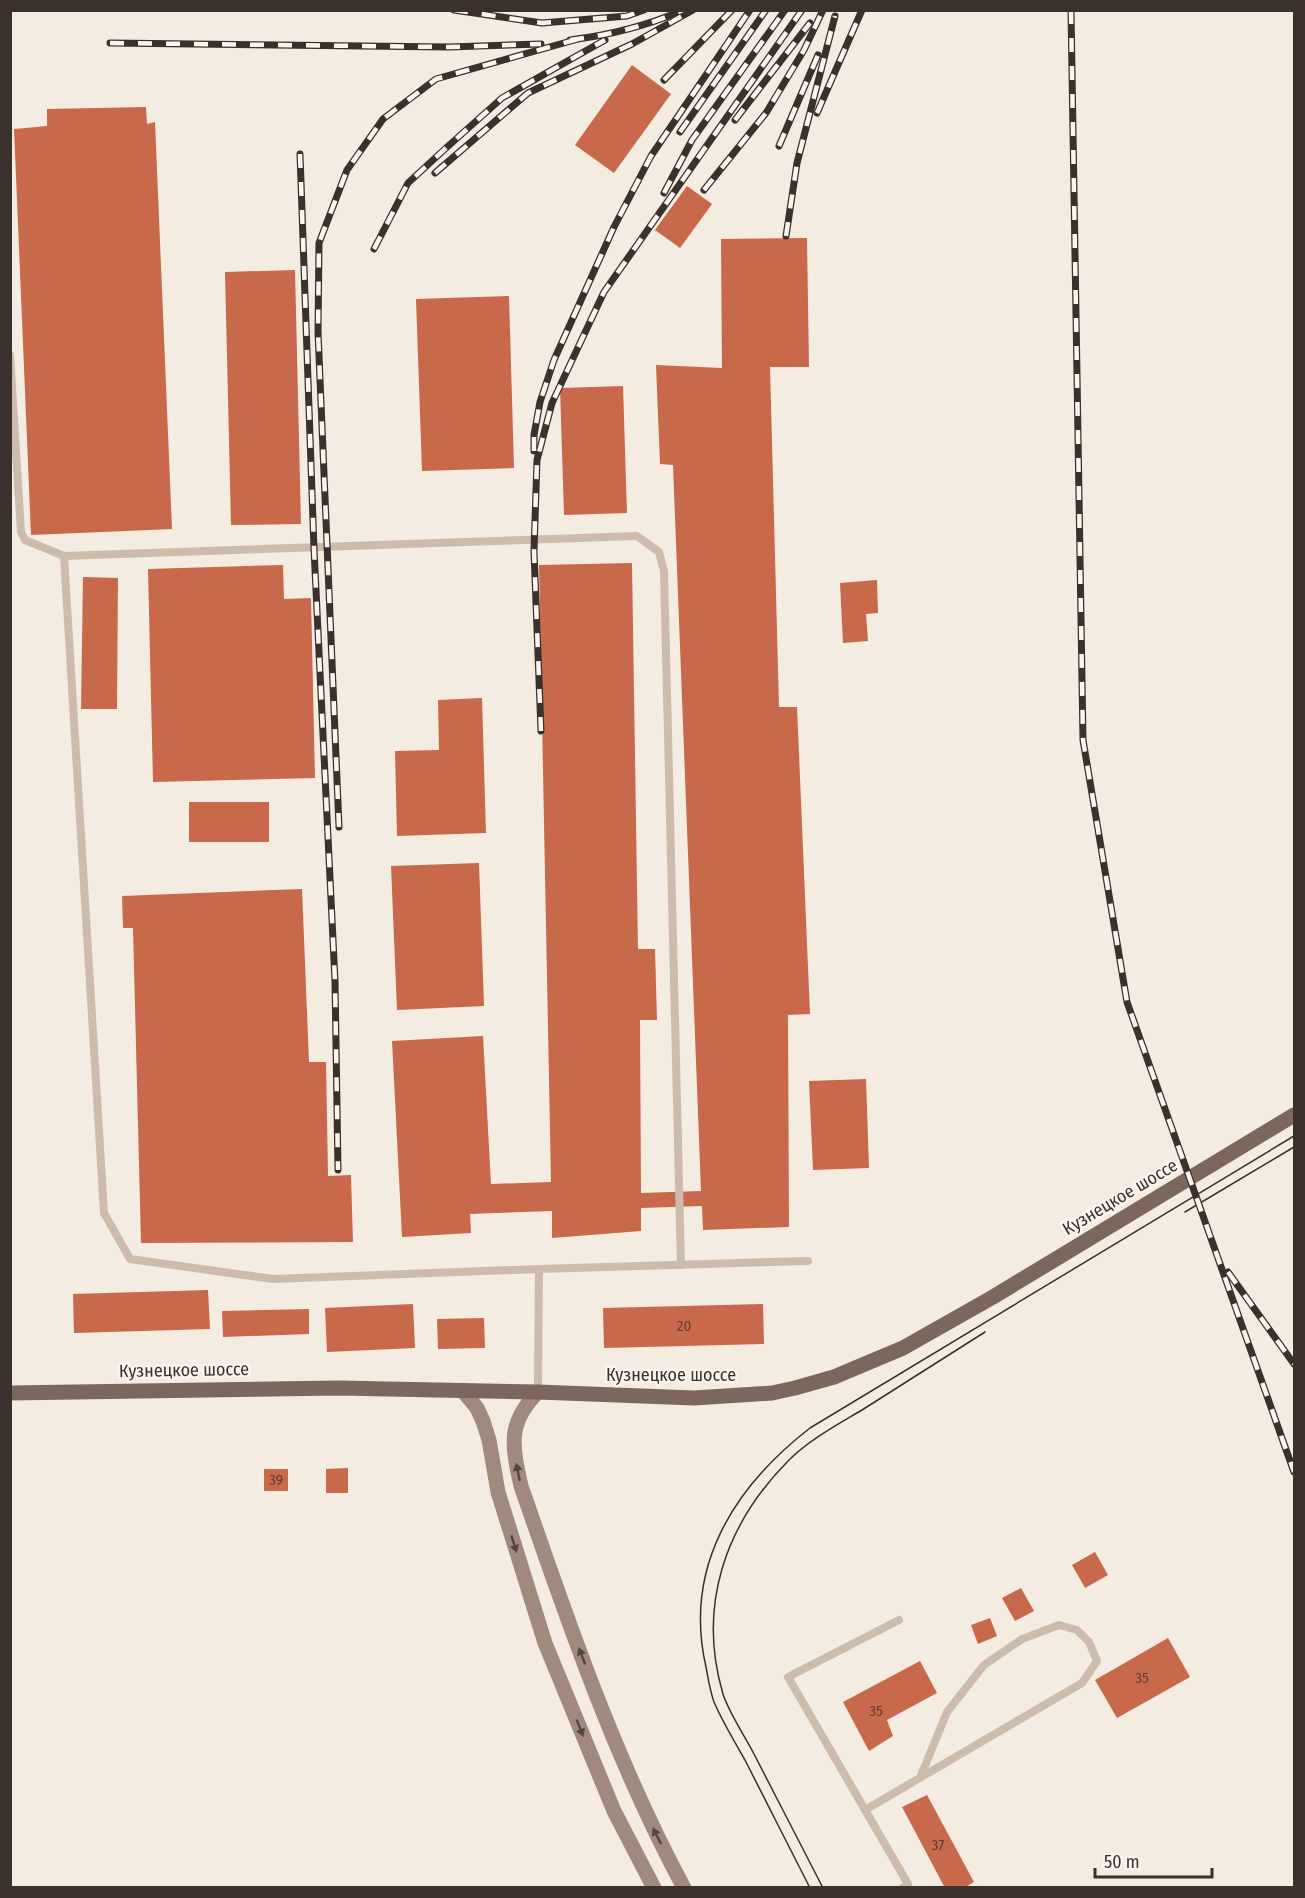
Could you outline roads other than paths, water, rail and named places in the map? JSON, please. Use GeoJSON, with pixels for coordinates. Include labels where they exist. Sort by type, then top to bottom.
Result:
{"type":"FeatureCollection","features":[{"type":"Feature","properties":{"kind":"main road","name":"Кузнецкое шоссе"},"geometry":{"type":"LineString","coordinates":[[10,1393],[339,1388],[694,1398],[772,1393],[816,1384],[913,1342],[1294,1115]]}},
{"type":"Feature","properties":{"kind":"main road"},"geometry":{"type":"LineString","coordinates":[[463,1391],[477,1408],[483,1421],[489,1440],[498,1492],[545,1643],[610,1802],[654,1887]]}},
{"type":"Feature","properties":{"kind":"main road"},"geometry":{"type":"LineString","coordinates":[[538,1392],[520,1411],[515,1427],[516,1464],[521,1486],[600,1705],[639,1799],[684,1887]]}},
{"type":"Feature","properties":{"kind":"lane"},"geometry":{"type":"LineString","coordinates":[[10,355],[21,532],[25,540],[64,556],[637,536],[659,552],[664,571],[681,1265]]}},
{"type":"Feature","properties":{"kind":"lane"},"geometry":{"type":"LineString","coordinates":[[64,556],[104,1213],[130,1259],[273,1279],[808,1261]]}},
{"type":"Feature","properties":{"kind":"lane"},"geometry":{"type":"LineString","coordinates":[[538,1392],[539,1269]]}},
{"type":"Feature","properties":{"kind":"lane"},"geometry":{"type":"LineString","coordinates":[[899,1620],[788,1677],[907,1886]]}},
{"type":"Feature","properties":{"kind":"lane"},"geometry":{"type":"LineString","coordinates":[[865,1810],[920,1778],[1083,1683],[1097,1661],[1089,1642],[1077,1630],[1059,1625],[1022,1639],[984,1665],[947,1712],[920,1778]]}},
{"type":"Feature","properties":{"kind":"tram line"},"geometry":{"type":"LineString","coordinates":[[810,1888],[725,1725],[708,1680],[701,1630],[702,1596],[709,1563],[721,1532],[738,1503],[758,1476],[810,1428],[1294,1136]]}},
{"type":"Feature","properties":{"kind":"tram line"},"geometry":{"type":"LineString","coordinates":[[1185,1212],[1294,1147]]}},
{"type":"Feature","properties":{"kind":"tram line"},"geometry":{"type":"LineString","coordinates":[[823,1888],[723,1694],[716,1661],[713,1629],[722,1568],[733,1540],[748,1512],[766,1486],[796,1453],[985,1332]]}},
{"type":"Feature","properties":{"kind":"railway"},"geometry":{"type":"LineString","coordinates":[[454,10],[542,23],[627,16],[644,10]]}},
{"type":"Feature","properties":{"kind":"railway"},"geometry":{"type":"LineString","coordinates":[[570,40],[628,29],[683,10]]}},
{"type":"Feature","properties":{"kind":"railway"},"geometry":{"type":"LineString","coordinates":[[435,173],[528,93],[632,44],[693,10]]}},
{"type":"Feature","properties":{"kind":"railway"},"geometry":{"type":"LineString","coordinates":[[664,80],[732,10]]}},
{"type":"Feature","properties":{"kind":"railway"},"geometry":{"type":"LineString","coordinates":[[534,451],[534,435],[540,402],[554,360],[614,227],[651,156],[750,10]]}},
{"type":"Feature","properties":{"kind":"railway"},"geometry":{"type":"LineString","coordinates":[[680,132],[766,10]]}},
{"type":"Feature","properties":{"kind":"railway"},"geometry":{"type":"LineString","coordinates":[[664,193],[692,140],[785,10]]}},
{"type":"Feature","properties":{"kind":"railway"},"geometry":{"type":"LineString","coordinates":[[541,731],[534,551],[537,460],[552,403],[604,292],[802,10]]}},
{"type":"Feature","properties":{"kind":"railway"},"geometry":{"type":"LineString","coordinates":[[704,190],[766,113],[804,50],[823,10]]}},
{"type":"Feature","properties":{"kind":"railway"},"geometry":{"type":"LineString","coordinates":[[817,113],[862,10]]}},
{"type":"Feature","properties":{"kind":"railway"},"geometry":{"type":"LineString","coordinates":[[1071,10],[1083,740],[1127,1002],[1294,1472]]}},
{"type":"Feature","properties":{"kind":"railway"},"geometry":{"type":"LineString","coordinates":[[786,236],[797,163],[835,16]]}},
{"type":"Feature","properties":{"kind":"railway"},"geometry":{"type":"LineString","coordinates":[[735,120],[810,23]]}},
{"type":"Feature","properties":{"kind":"railway"},"geometry":{"type":"LineString","coordinates":[[339,827],[318,332],[319,243],[347,170],[383,119],[436,79],[578,39]]}},
{"type":"Feature","properties":{"kind":"railway"},"geometry":{"type":"LineString","coordinates":[[374,249],[408,183],[446,148],[502,98],[605,40]]}},
{"type":"Feature","properties":{"kind":"railway"},"geometry":{"type":"LineString","coordinates":[[110,43],[449,47],[541,44]]}},
{"type":"Feature","properties":{"kind":"railway"},"geometry":{"type":"LineString","coordinates":[[779,146],[818,55]]}},
{"type":"Feature","properties":{"kind":"railway"},"geometry":{"type":"LineString","coordinates":[[300,154],[314,549],[335,981],[338,1170]]}},
{"type":"Feature","properties":{"kind":"railway"},"geometry":{"type":"LineString","coordinates":[[1228,1272],[1294,1364]]}}]}
